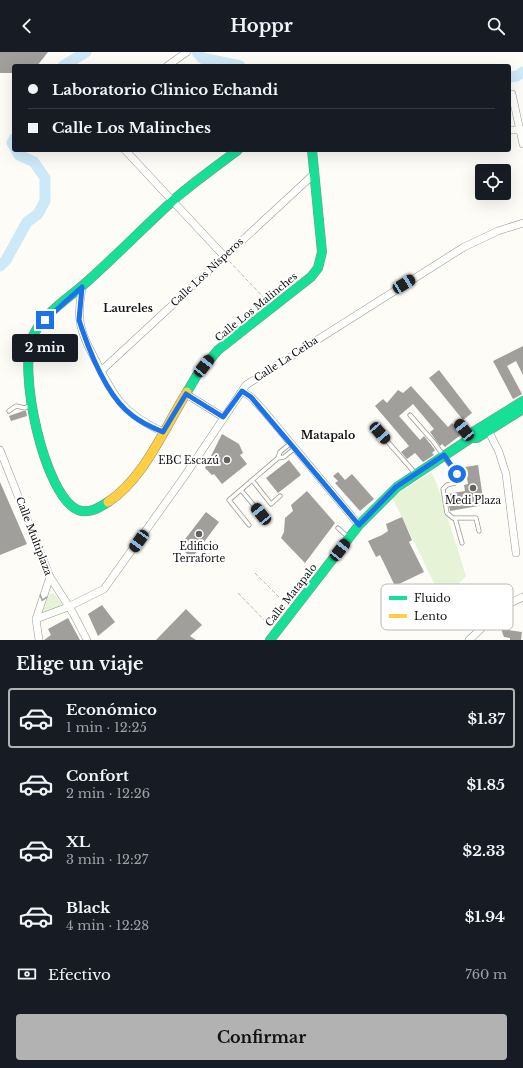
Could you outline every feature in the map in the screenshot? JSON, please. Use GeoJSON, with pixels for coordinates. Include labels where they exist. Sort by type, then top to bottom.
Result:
{"type":"FeatureCollection","features":[{"type":"Feature","properties":{"kind":"street"},"geometry":{"type":"LineString","coordinates":[[170,64],[187,52]]}},
{"type":"Feature","properties":{"kind":"street"},"geometry":{"type":"LineString","coordinates":[[512,94],[522,130],[523,144]]}},
{"type":"Feature","properties":{"kind":"street"},"geometry":{"type":"LineString","coordinates":[[511,130],[522,130]]}},
{"type":"Feature","properties":{"kind":"street"},"geometry":{"type":"LineString","coordinates":[[127,152],[224,256]]}},
{"type":"Feature","properties":{"kind":"street","name":"Calle Los Malinches"},"geometry":{"type":"LineString","coordinates":[[235,152],[172,202],[35,331],[30,344],[26,363],[32,405],[50,470],[61,496],[69,506],[80,511],[97,509],[114,498],[137,472],[211,357],[311,277],[320,263],[322,252],[312,152]]}},
{"type":"Feature","properties":{"kind":"street","name":"Calle Los Nísperos"},"geometry":{"type":"LineString","coordinates":[[100,371],[314,174]]}},
{"type":"Feature","properties":{"kind":"street","name":"Calle La Ceiba"},"geometry":{"type":"LineString","coordinates":[[36,619],[68,607],[104,589],[180,483],[223,417],[242,391],[254,378],[464,247],[498,231],[523,223]]}},
{"type":"Feature","properties":{"kind":"street"},"geometry":{"type":"LineString","coordinates":[[82,287],[79,320],[87,344],[110,390],[121,405],[133,416],[163,432]]}},
{"type":"Feature","properties":{"kind":"street"},"geometry":{"type":"LineString","coordinates":[[242,391],[251,397],[359,525]]}},
{"type":"Feature","properties":{"kind":"street"},"geometry":{"type":"LineString","coordinates":[[186,394],[223,417]]}},
{"type":"Feature","properties":{"kind":"street","name":"Calle Matapalo"},"geometry":{"type":"LineString","coordinates":[[270,640],[359,525],[396,487],[415,473],[471,438],[474,432],[493,418],[523,401]]}},
{"type":"Feature","properties":{"kind":"street","name":"Calle Matapalo"},"geometry":{"type":"LineString","coordinates":[[471,438],[477,438],[523,409]]}},
{"type":"Feature","properties":{"kind":"street"},"geometry":{"type":"LineString","coordinates":[[488,430],[499,452],[506,474],[516,553]]}},
{"type":"Feature","properties":{"kind":"street","name":"Calle Multiplaza"},"geometry":{"type":"LineString","coordinates":[[0,450],[50,577],[73,613],[87,640]]}},
{"type":"Feature","properties":{"kind":"street"},"geometry":{"type":"LineString","coordinates":[[40,640],[36,619],[50,577]]}},
{"type":"Feature","properties":{"kind":"street"},"geometry":{"type":"LineString","coordinates":[[513,602],[523,597]]}},
{"type":"Feature","properties":{"kind":"street"},"geometry":{"type":"LineString","coordinates":[[469,640],[480,630]]}},
{"type":"Feature","properties":{"kind":"lane"},"geometry":{"type":"LineString","coordinates":[[9,411],[16,406],[24,408],[32,405]]}},
{"type":"Feature","properties":{"kind":"lane"},"geometry":{"type":"LineString","coordinates":[[410,415],[444,455],[455,472],[457,478],[455,483],[444,487],[442,493],[447,513],[455,518],[476,518],[479,531]]}},
{"type":"Feature","properties":{"kind":"lane"},"geometry":{"type":"LineString","coordinates":[[458,422],[471,438]]}},
{"type":"Feature","properties":{"kind":"lane"},"geometry":{"type":"LineString","coordinates":[[380,433],[415,473]]}},
{"type":"Feature","properties":{"kind":"lane"},"geometry":{"type":"LineString","coordinates":[[278,458],[280,452],[293,446]]}},
{"type":"Feature","properties":{"kind":"lane"},"geometry":{"type":"LineString","coordinates":[[249,525],[229,500],[278,458],[284,457],[293,446]]}},
{"type":"Feature","properties":{"kind":"lane"},"geometry":{"type":"LineString","coordinates":[[252,480],[271,504],[280,496]]}},
{"type":"Feature","properties":{"kind":"lane"},"geometry":{"type":"LineString","coordinates":[[241,490],[261,514]]}},
{"type":"Feature","properties":{"kind":"lane"},"geometry":{"type":"LineString","coordinates":[[455,518],[462,543]]}},
{"type":"Feature","properties":{"kind":"lane"},"geometry":{"type":"LineString","coordinates":[[338,528],[349,538]]}},
{"type":"Feature","properties":{"kind":"path"},"geometry":{"type":"LineString","coordinates":[[224,256],[273,307]]}},
{"type":"Feature","properties":{"kind":"path"},"geometry":{"type":"LineString","coordinates":[[255,573],[292,611]]}},
{"type":"Feature","properties":{"kind":"path"},"geometry":{"type":"LineString","coordinates":[[238,593],[276,632]]}},
{"type":"Feature","properties":{"kind":"green space"},"geometry":{"type":"Polygon","coordinates":[[[431,472],[437,484],[466,576],[459,584],[435,584],[392,497],[431,472]]]}},
{"type":"Feature","properties":{"kind":"green space"},"geometry":{"type":"Polygon","coordinates":[[[54,593],[62,604],[61,606],[46,613],[43,611],[49,594],[54,593]]]}},
{"type":"Feature","properties":{"kind":"building"},"geometry":{"type":"Polygon","coordinates":[[[0,52],[48,52],[39,64],[12,64],[12,73],[0,73],[0,52]]]}},
{"type":"Feature","properties":{"kind":"building"},"geometry":{"type":"Polygon","coordinates":[[[523,346],[523,375],[516,361],[507,366],[522,394],[513,399],[493,361],[523,346]]]}},
{"type":"Feature","properties":{"kind":"building"},"geometry":{"type":"Polygon","coordinates":[[[439,370],[472,413],[463,420],[429,378],[439,370]]]}},
{"type":"Feature","properties":{"kind":"building"},"geometry":{"type":"Polygon","coordinates":[[[411,386],[448,427],[452,423],[462,434],[445,447],[442,444],[440,446],[430,432],[434,429],[413,404],[399,416],[420,440],[424,436],[435,450],[432,453],[434,455],[423,462],[415,453],[407,459],[401,452],[409,446],[375,406],[383,399],[387,403],[398,390],[403,393],[411,386]]]}},
{"type":"Feature","properties":{"kind":"building"},"geometry":{"type":"Polygon","coordinates":[[[26,411],[27,416],[11,421],[9,416],[26,411]]]}},
{"type":"Feature","properties":{"kind":"building","name":"EBC Escazú"},"geometry":{"type":"Polygon","coordinates":[[[222,434],[239,444],[243,453],[240,455],[247,464],[222,484],[214,474],[212,475],[205,468],[222,434]]]}},
{"type":"Feature","properties":{"kind":"building"},"geometry":{"type":"Polygon","coordinates":[[[289,460],[301,475],[278,493],[266,478],[289,460]]]}},
{"type":"Feature","properties":{"kind":"building","name":"Medi Plaza"},"geometry":{"type":"Polygon","coordinates":[[[478,465],[484,505],[450,511],[447,494],[465,491],[464,485],[468,484],[465,467],[478,465]]]}},
{"type":"Feature","properties":{"kind":"building"},"geometry":{"type":"Polygon","coordinates":[[[338,472],[345,480],[352,474],[374,499],[360,511],[335,483],[338,481],[333,476],[338,472]]]}},
{"type":"Feature","properties":{"kind":"building"},"geometry":{"type":"Polygon","coordinates":[[[0,482],[27,544],[0,555],[0,482]]]}},
{"type":"Feature","properties":{"kind":"building"},"geometry":{"type":"Polygon","coordinates":[[[307,491],[335,523],[305,563],[281,538],[284,532],[285,518],[293,511],[291,505],[307,491]]]}},
{"type":"Feature","properties":{"kind":"building","name":"Edificio Terraforte"},"geometry":{"type":"Polygon","coordinates":[[[206,512],[219,522],[192,558],[179,547],[206,512]]]}},
{"type":"Feature","properties":{"kind":"building"},"geometry":{"type":"Polygon","coordinates":[[[402,517],[412,540],[409,542],[424,572],[399,584],[394,584],[380,555],[376,557],[368,541],[388,531],[386,524],[402,517]]]}},
{"type":"Feature","properties":{"kind":"building"},"geometry":{"type":"Polygon","coordinates":[[[102,605],[115,622],[98,636],[88,614],[102,605]]]}},
{"type":"Feature","properties":{"kind":"building"},"geometry":{"type":"Polygon","coordinates":[[[186,609],[202,625],[190,636],[196,640],[156,640],[186,609]]]}},
{"type":"Feature","properties":{"kind":"building"},"geometry":{"type":"Polygon","coordinates":[[[68,618],[80,640],[44,640],[51,635],[48,629],[68,618]]]}},
{"type":"Feature","properties":{"kind":"building"},"geometry":{"type":"Polygon","coordinates":[[[501,630],[522,632],[521,640],[510,640],[510,638],[504,637],[501,630]]]}},
{"type":"Feature","properties":{"kind":"waterway"},"geometry":{"type":"LineString","coordinates":[[66,64],[86,52]]}},
{"type":"Feature","properties":{"kind":"waterway"},"geometry":{"type":"LineString","coordinates":[[197,52],[202,58],[230,64]]}},
{"type":"Feature","properties":{"kind":"waterway"},"geometry":{"type":"LineString","coordinates":[[511,77],[517,76],[523,72]]}},
{"type":"Feature","properties":{"kind":"waterway"},"geometry":{"type":"LineString","coordinates":[[0,266],[6,260],[27,222],[38,214],[45,201],[45,178],[34,162],[19,155],[17,152]]}},
{"type":"Feature","properties":{"kind":"traffic: fast"},"geometry":{"type":"LineString","coordinates":[[108,502],[90,511],[78,510],[66,500],[54,481],[37,430],[31,401],[28,375],[29,352],[33,336],[38,327],[58,305],[83,286],[178,196],[235,152]]}},
{"type":"Feature","properties":{"kind":"traffic: fast"},"geometry":{"type":"LineString","coordinates":[[187,392],[197,375],[218,350],[311,277],[318,268],[322,252],[312,152]]}},
{"type":"Feature","properties":{"kind":"traffic: fast"},"geometry":{"type":"LineString","coordinates":[[473,432],[523,401]]}},
{"type":"Feature","properties":{"kind":"traffic: fast"},"geometry":{"type":"LineString","coordinates":[[270,640],[359,525],[397,487],[471,438],[477,438],[523,409]]}},
{"type":"Feature","properties":{"kind":"traffic: slow"},"geometry":{"type":"LineString","coordinates":[[108,502],[121,492],[143,466],[153,452],[187,392]]}},
{"type":"Feature","properties":{"kind":"place","name":"EBC Escazú"},"geometry":{"type":"Point","coordinates":[227,460]}},
{"type":"Feature","properties":{"kind":"place","name":"Medi Plaza"},"geometry":{"type":"Point","coordinates":[473,488]}},
{"type":"Feature","properties":{"kind":"place","name":"Edificio Terraforte"},"geometry":{"type":"Point","coordinates":[199,534]}},
{"type":"Feature","properties":{"kind":"district","name":"Laureles"},"geometry":{"type":"Point","coordinates":[128,308]}},
{"type":"Feature","properties":{"kind":"district","name":"Matapalo"},"geometry":{"type":"Point","coordinates":[328,435]}},
{"type":"Feature","properties":{"kind":"route"},"geometry":{"type":"LineString","coordinates":[[45,320],[82,287],[79,320],[87,344],[110,390],[121,405],[133,416],[163,432],[186,394],[223,417],[242,391],[251,397],[264,411],[359,525],[396,487],[444,455],[457,474]]}}]}
